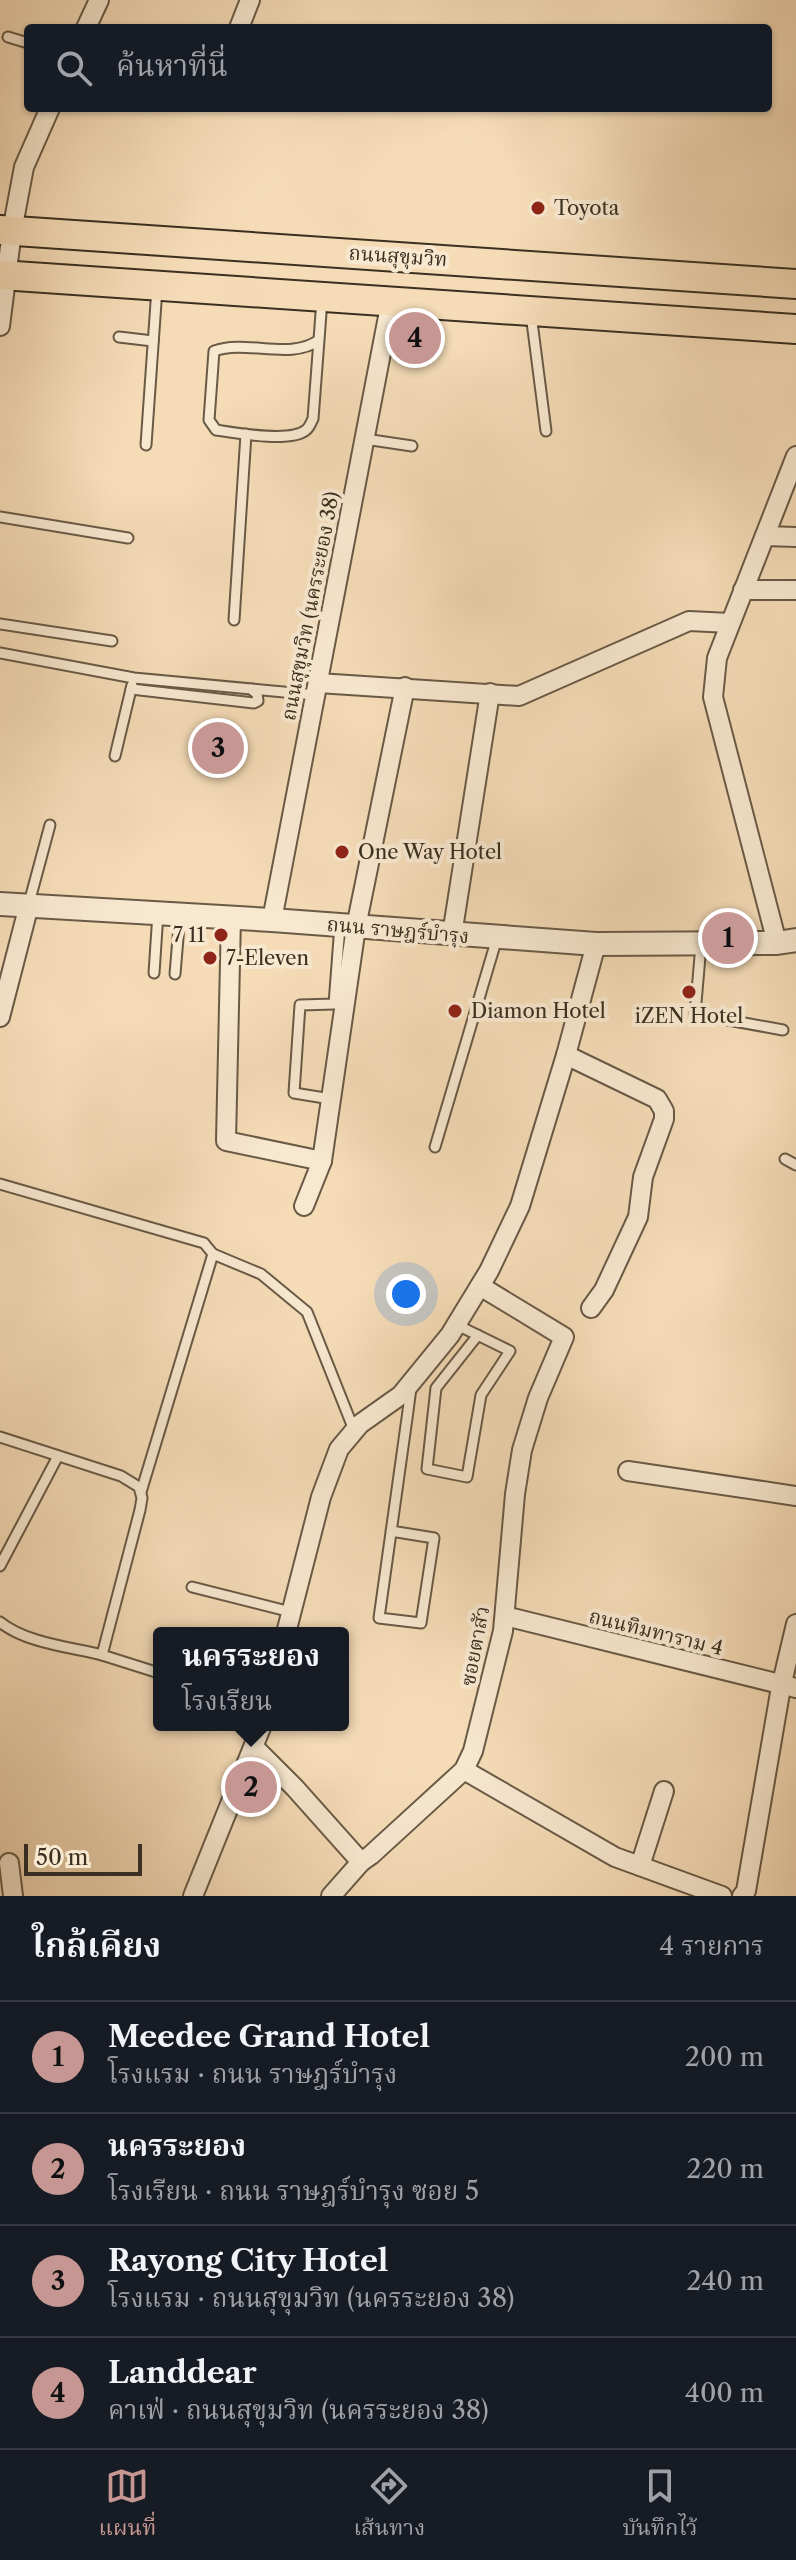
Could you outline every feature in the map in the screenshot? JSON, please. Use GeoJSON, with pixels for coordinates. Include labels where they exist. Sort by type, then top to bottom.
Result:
{"type":"FeatureCollection","features":[{"type":"Feature","properties":{"kind":"main road","name":"ถนนสุขุมวิท"},"geometry":{"type":"LineString","coordinates":[[6,230],[796,284]]}},
{"type":"Feature","properties":{"kind":"main road"},"geometry":{"type":"LineString","coordinates":[[3,275],[796,329]]}},
{"type":"Feature","properties":{"kind":"street"},"geometry":{"type":"LineString","coordinates":[[88,24],[99,0]]}},
{"type":"Feature","properties":{"kind":"street"},"geometry":{"type":"LineString","coordinates":[[241,24],[250,0]]}},
{"type":"Feature","properties":{"kind":"street"},"geometry":{"type":"LineString","coordinates":[[0,326],[6,230],[24,167],[48,112]]}},
{"type":"Feature","properties":{"kind":"street","name":"ถนนสุขุมวิท (นครระยอง 38)"},"geometry":{"type":"LineString","coordinates":[[272,920],[391,301]]}},
{"type":"Feature","properties":{"kind":"street"},"geometry":{"type":"LineString","coordinates":[[786,941],[713,697],[717,658],[796,456]]}},
{"type":"Feature","properties":{"kind":"street"},"geometry":{"type":"LineString","coordinates":[[765,536],[796,537]]}},
{"type":"Feature","properties":{"kind":"street"},"geometry":{"type":"LineString","coordinates":[[743,590],[796,590]]}},
{"type":"Feature","properties":{"kind":"street"},"geometry":{"type":"LineString","coordinates":[[317,689],[405,687],[519,696],[689,621],[730,623]]}},
{"type":"Feature","properties":{"kind":"street"},"geometry":{"type":"LineString","coordinates":[[304,1206],[322,1161],[348,926],[405,687]]}},
{"type":"Feature","properties":{"kind":"street"},"geometry":{"type":"LineString","coordinates":[[452,935],[490,693]]}},
{"type":"Feature","properties":{"kind":"street","name":"ถนน ราษฎร์บำรุง"},"geometry":{"type":"LineString","coordinates":[[0,904],[231,917],[596,944],[701,945],[786,941]]}},
{"type":"Feature","properties":{"kind":"street"},"geometry":{"type":"LineString","coordinates":[[0,1017],[29,905]]}},
{"type":"Feature","properties":{"kind":"street"},"geometry":{"type":"LineString","coordinates":[[231,917],[226,1141],[322,1161]]}},
{"type":"Feature","properties":{"kind":"street"},"geometry":{"type":"LineString","coordinates":[[287,1627],[321,1497],[339,1449],[357,1427],[407,1388],[457,1325],[520,1206],[596,944]]}},
{"type":"Feature","properties":{"kind":"street"},"geometry":{"type":"LineString","coordinates":[[566,1055],[657,1099],[664,1111],[664,1119],[643,1177],[638,1217],[604,1290],[591,1308]]}},
{"type":"Feature","properties":{"kind":"street","name":"ซอยตาสัว"},"geometry":{"type":"LineString","coordinates":[[331,1896],[361,1862],[464,1770],[479,1732],[505,1616],[518,1472],[538,1398],[564,1337],[480,1286]]}},
{"type":"Feature","properties":{"kind":"street"},"geometry":{"type":"LineString","coordinates":[[628,1471],[796,1496]]}},
{"type":"Feature","properties":{"kind":"street","name":"ถนนทิมทาราม 4"},"geometry":{"type":"LineString","coordinates":[[505,1616],[789,1688]]}},
{"type":"Feature","properties":{"kind":"street"},"geometry":{"type":"LineString","coordinates":[[742,1896],[746,1891],[789,1688],[796,1624]]}},
{"type":"Feature","properties":{"kind":"street"},"geometry":{"type":"LineString","coordinates":[[193,1896],[260,1731]]}},
{"type":"Feature","properties":{"kind":"street"},"geometry":{"type":"LineString","coordinates":[[254,1747],[361,1862]]}},
{"type":"Feature","properties":{"kind":"street"},"geometry":{"type":"LineString","coordinates":[[464,1770],[596,1847],[722,1896]]}},
{"type":"Feature","properties":{"kind":"street"},"geometry":{"type":"LineString","coordinates":[[640,1866],[664,1791]]}},
{"type":"Feature","properties":{"kind":"street"},"geometry":{"type":"LineString","coordinates":[[9,1863],[13,1896]]}},
{"type":"Feature","properties":{"kind":"lane"},"geometry":{"type":"LineString","coordinates":[[8,37],[24,42]]}},
{"type":"Feature","properties":{"kind":"lane"},"geometry":{"type":"LineString","coordinates":[[146,445],[157,284]]}},
{"type":"Feature","properties":{"kind":"lane"},"geometry":{"type":"LineString","coordinates":[[319,340],[307,349],[228,346],[214,351],[209,420],[216,430],[293,435],[306,430],[313,419],[323,296]]}},
{"type":"Feature","properties":{"kind":"lane"},"geometry":{"type":"LineString","coordinates":[[531,311],[546,431]]}},
{"type":"Feature","properties":{"kind":"lane"},"geometry":{"type":"LineString","coordinates":[[119,337],[153,341]]}},
{"type":"Feature","properties":{"kind":"lane"},"geometry":{"type":"LineString","coordinates":[[234,620],[246,434]]}},
{"type":"Feature","properties":{"kind":"lane"},"geometry":{"type":"LineString","coordinates":[[365,439],[412,446]]}},
{"type":"Feature","properties":{"kind":"lane"},"geometry":{"type":"LineString","coordinates":[[0,517],[128,538]]}},
{"type":"Feature","properties":{"kind":"lane"},"geometry":{"type":"LineString","coordinates":[[0,624],[112,641]]}},
{"type":"Feature","properties":{"kind":"lane"},"geometry":{"type":"LineString","coordinates":[[0,653],[134,678],[251,689],[317,689]]}},
{"type":"Feature","properties":{"kind":"lane"},"geometry":{"type":"LineString","coordinates":[[115,756],[134,678]]}},
{"type":"Feature","properties":{"kind":"lane"},"geometry":{"type":"LineString","coordinates":[[131,689],[254,703],[258,701],[257,694],[251,689]]}},
{"type":"Feature","properties":{"kind":"lane"},"geometry":{"type":"LineString","coordinates":[[29,905],[50,825]]}},
{"type":"Feature","properties":{"kind":"lane"},"geometry":{"type":"LineString","coordinates":[[154,973],[169,914]]}},
{"type":"Feature","properties":{"kind":"lane"},"geometry":{"type":"LineString","coordinates":[[169,914],[175,974]]}},
{"type":"Feature","properties":{"kind":"lane"},"geometry":{"type":"LineString","coordinates":[[331,1099],[294,1093],[300,1005],[334,1004],[348,926]]}},
{"type":"Feature","properties":{"kind":"lane"},"geometry":{"type":"LineString","coordinates":[[435,1147],[497,938]]}},
{"type":"Feature","properties":{"kind":"lane"},"geometry":{"type":"LineString","coordinates":[[701,945],[695,1014],[783,1030]]}},
{"type":"Feature","properties":{"kind":"lane"},"geometry":{"type":"LineString","coordinates":[[785,1159],[796,1165]]}},
{"type":"Feature","properties":{"kind":"lane"},"geometry":{"type":"LineString","coordinates":[[0,1184],[204,1243],[213,1254],[261,1274],[307,1312],[357,1427]]}},
{"type":"Feature","properties":{"kind":"lane"},"geometry":{"type":"LineString","coordinates":[[102,1655],[140,1510],[141,1492],[213,1254]]}},
{"type":"Feature","properties":{"kind":"lane"},"geometry":{"type":"LineString","coordinates":[[457,1325],[478,1335],[510,1351],[481,1395],[467,1477],[427,1469],[436,1388],[478,1335]]}},
{"type":"Feature","properties":{"kind":"lane"},"geometry":{"type":"LineString","coordinates":[[391,1531],[434,1538],[421,1623],[379,1618],[407,1388]]}},
{"type":"Feature","properties":{"kind":"lane"},"geometry":{"type":"LineString","coordinates":[[0,1437],[121,1476],[133,1481],[141,1492]]}},
{"type":"Feature","properties":{"kind":"lane"},"geometry":{"type":"LineString","coordinates":[[0,1566],[58,1456]]}},
{"type":"Feature","properties":{"kind":"lane"},"geometry":{"type":"LineString","coordinates":[[192,1587],[291,1612]]}},
{"type":"Feature","properties":{"kind":"lane"},"geometry":{"type":"LineString","coordinates":[[0,1622],[13,1631],[153,1671]]}},
{"type":"Feature","properties":{"kind":"place","name":"Toyota"},"geometry":{"type":"Point","coordinates":[538,208]}},
{"type":"Feature","properties":{"kind":"place","name":"Landdear"},"geometry":{"type":"Point","coordinates":[415,338]}},
{"type":"Feature","properties":{"kind":"place","name":"Rayong City Hotel"},"geometry":{"type":"Point","coordinates":[218,748]}},
{"type":"Feature","properties":{"kind":"place","name":"One Way Hotel"},"geometry":{"type":"Point","coordinates":[342,852]}},
{"type":"Feature","properties":{"kind":"place","name":"7 11"},"geometry":{"type":"Point","coordinates":[221,935]}},
{"type":"Feature","properties":{"kind":"place","name":"Meedee Grand Hotel"},"geometry":{"type":"Point","coordinates":[728,938]}},
{"type":"Feature","properties":{"kind":"place","name":"7-Eleven"},"geometry":{"type":"Point","coordinates":[210,958]}},
{"type":"Feature","properties":{"kind":"place","name":"iZEN Hotel"},"geometry":{"type":"Point","coordinates":[689,992]}},
{"type":"Feature","properties":{"kind":"place","name":"Diamon Hotel"},"geometry":{"type":"Point","coordinates":[455,1011]}},
{"type":"Feature","properties":{"kind":"place","name":"นครระยอง"},"geometry":{"type":"Point","coordinates":[251,1787]}}]}
